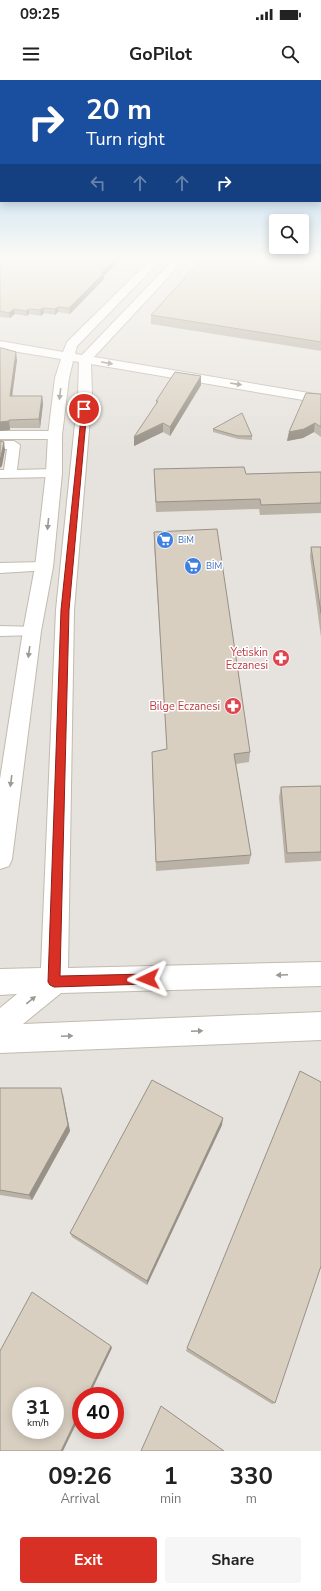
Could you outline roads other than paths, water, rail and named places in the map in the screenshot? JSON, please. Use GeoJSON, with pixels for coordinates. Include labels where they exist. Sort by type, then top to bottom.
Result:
{"type":"FeatureCollection","features":[{"type":"Feature","properties":{"kind":"street"},"geometry":{"type":"LineString","coordinates":[[0,859],[32,631],[44,567],[54,473],[55,435],[62,378],[79,352],[104,322]]}},
{"type":"Feature","properties":{"kind":"street"},"geometry":{"type":"LineString","coordinates":[[79,352],[112,322]]}},
{"type":"Feature","properties":{"kind":"street"},"geometry":{"type":"LineString","coordinates":[[0,333],[79,352],[321,398]]}},
{"type":"Feature","properties":{"kind":"street"},"geometry":{"type":"LineString","coordinates":[[0,345],[196,365]]}},
{"type":"Feature","properties":{"kind":"street"},"geometry":{"type":"LineString","coordinates":[[0,1025],[54,982],[65,610],[85,394],[79,352]]}},
{"type":"Feature","properties":{"kind":"street"},"geometry":{"type":"LineString","coordinates":[[0,435],[55,435]]}},
{"type":"Feature","properties":{"kind":"street"},"geometry":{"type":"LineString","coordinates":[[0,445],[14,445],[5,474],[54,473]]}},
{"type":"Feature","properties":{"kind":"street"},"geometry":{"type":"LineString","coordinates":[[0,568],[44,567]]}},
{"type":"Feature","properties":{"kind":"street"},"geometry":{"type":"LineString","coordinates":[[0,632],[32,631]]}},
{"type":"Feature","properties":{"kind":"street"},"geometry":{"type":"LineString","coordinates":[[0,982],[54,982],[321,974]]}},
{"type":"Feature","properties":{"kind":"street"},"geometry":{"type":"LineString","coordinates":[[0,1039],[321,1026]]}},
{"type":"Feature","properties":{"kind":"place","name":"BiM"},"geometry":{"type":"Point","coordinates":[165,540]}},
{"type":"Feature","properties":{"kind":"place","name":"BİM"},"geometry":{"type":"Point","coordinates":[193,566]}},
{"type":"Feature","properties":{"kind":"place","name":"Yetiskin Eczanesi"},"geometry":{"type":"Point","coordinates":[281,658]}},
{"type":"Feature","properties":{"kind":"place","name":"Bilge Eczanesi"},"geometry":{"type":"Point","coordinates":[233,706]}}]}
